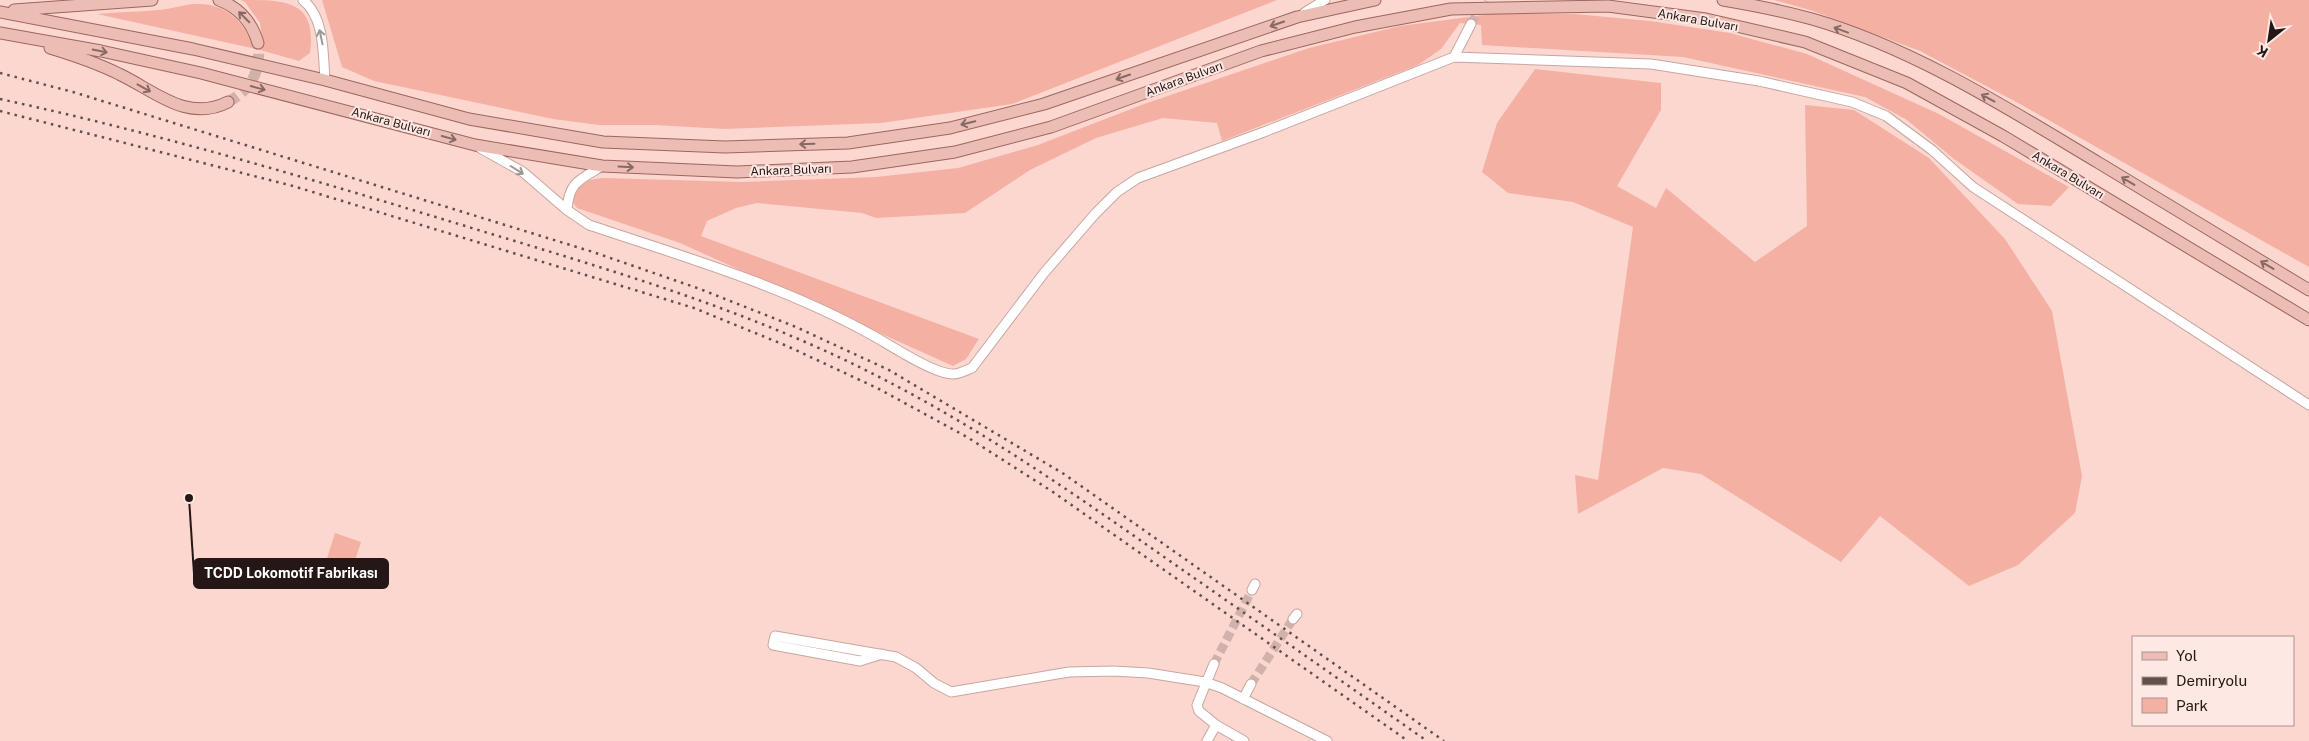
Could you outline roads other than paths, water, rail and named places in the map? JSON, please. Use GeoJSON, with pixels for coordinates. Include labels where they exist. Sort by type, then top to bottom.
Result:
{"type":"FeatureCollection","features":[{"type":"Feature","properties":{"kind":"main road"},"geometry":{"type":"LineString","coordinates":[[0,12],[152,0]]}},
{"type":"Feature","properties":{"kind":"main road"},"geometry":{"type":"LineString","coordinates":[[220,0],[237,9],[249,20],[258,43]]}},
{"type":"Feature","properties":{"kind":"main road","name":"Ankara Bulvarı"},"geometry":{"type":"LineString","coordinates":[[0,12],[193,49],[325,80],[469,119],[603,142],[725,147],[848,143],[950,128],[1044,104],[1297,17],[1375,0]]}},
{"type":"Feature","properties":{"kind":"main road","name":"Ankara Bulvarı"},"geometry":{"type":"LineString","coordinates":[[1723,0],[1761,6],[1831,26],[1875,42],[1933,69],[2010,110],[2309,290]]}},
{"type":"Feature","properties":{"kind":"main road","name":"Ankara Bulvarı"},"geometry":{"type":"LineString","coordinates":[[0,34],[101,51],[201,73],[476,145],[602,166],[737,172],[852,167],[955,152],[1051,127],[1262,51],[1355,27],[1451,9],[1608,6],[1706,19],[1805,42],[1907,83],[2003,136],[2309,320]]}},
{"type":"Feature","properties":{"kind":"main road"},"geometry":{"type":"LineString","coordinates":[[0,34],[51,48],[99,65],[188,108],[199,110],[215,108],[228,102]]}},
{"type":"Feature","properties":{"kind":"street"},"geometry":{"type":"LineString","coordinates":[[303,0],[309,5],[322,37],[325,80]]}},
{"type":"Feature","properties":{"kind":"street"},"geometry":{"type":"LineString","coordinates":[[1297,17],[1325,0]]}},
{"type":"Feature","properties":{"kind":"street"},"geometry":{"type":"LineString","coordinates":[[1748,0],[1761,6]]}},
{"type":"Feature","properties":{"kind":"street"},"geometry":{"type":"LineString","coordinates":[[1454,57],[1471,24]]}},
{"type":"Feature","properties":{"kind":"street"},"geometry":{"type":"LineString","coordinates":[[476,145],[523,172],[567,210],[589,225],[742,277],[800,300],[868,333],[926,366],[953,374],[972,368],[1044,274],[1095,214],[1118,192],[1138,178],[1264,132],[1454,57],[1651,64],[1759,81],[1852,102],[1886,116],[1932,150],[1973,187],[2309,405]]}},
{"type":"Feature","properties":{"kind":"street"},"geometry":{"type":"LineString","coordinates":[[567,210],[568,193],[579,180],[602,166]]}},
{"type":"Feature","properties":{"kind":"street"},"geometry":{"type":"LineString","coordinates":[[882,654],[860,661],[774,645],[774,636],[882,654],[896,657],[916,668],[934,683],[951,692],[1069,672],[1113,671],[1205,682],[1327,741]]}},
{"type":"Feature","properties":{"kind":"street"},"geometry":{"type":"LineString","coordinates":[[1214,664],[1197,705],[1199,712],[1216,725],[1244,741]]}},
{"type":"Feature","properties":{"kind":"street"},"geometry":{"type":"LineString","coordinates":[[1243,699],[1251,684]]}},
{"type":"Feature","properties":{"kind":"street"},"geometry":{"type":"LineString","coordinates":[[1207,741],[1216,725]]}},
{"type":"Feature","properties":{"kind":"tunnel"},"geometry":{"type":"LineString","coordinates":[[1471,24],[1485,0]]}},
{"type":"Feature","properties":{"kind":"tunnel"},"geometry":{"type":"LineString","coordinates":[[228,102],[244,91],[254,78],[258,62],[258,43]]}},
{"type":"Feature","properties":{"kind":"tunnel"},"geometry":{"type":"LineString","coordinates":[[1214,664],[1252,590]]}},
{"type":"Feature","properties":{"kind":"tunnel"},"geometry":{"type":"LineString","coordinates":[[1251,684],[1293,619]]}},
{"type":"Feature","properties":{"kind":"railway"},"geometry":{"type":"LineString","coordinates":[[0,73],[73,92],[593,252],[700,289],[796,327],[889,370],[1064,474],[1444,741]]}},
{"type":"Feature","properties":{"kind":"railway"},"geometry":{"type":"LineString","coordinates":[[0,99],[120,127],[239,159],[632,277],[735,313],[836,356],[922,400],[994,442],[1133,535],[1427,741]]}},
{"type":"Feature","properties":{"kind":"railway"},"geometry":{"type":"LineString","coordinates":[[0,111],[293,186],[694,308],[787,346],[879,389],[967,437],[1053,492],[1408,741]]}},
{"type":"Feature","properties":{"kind":"place","name":"TCDD Lokomotif Fabrikası"},"geometry":{"type":"Point","coordinates":[189,498]}}]}
